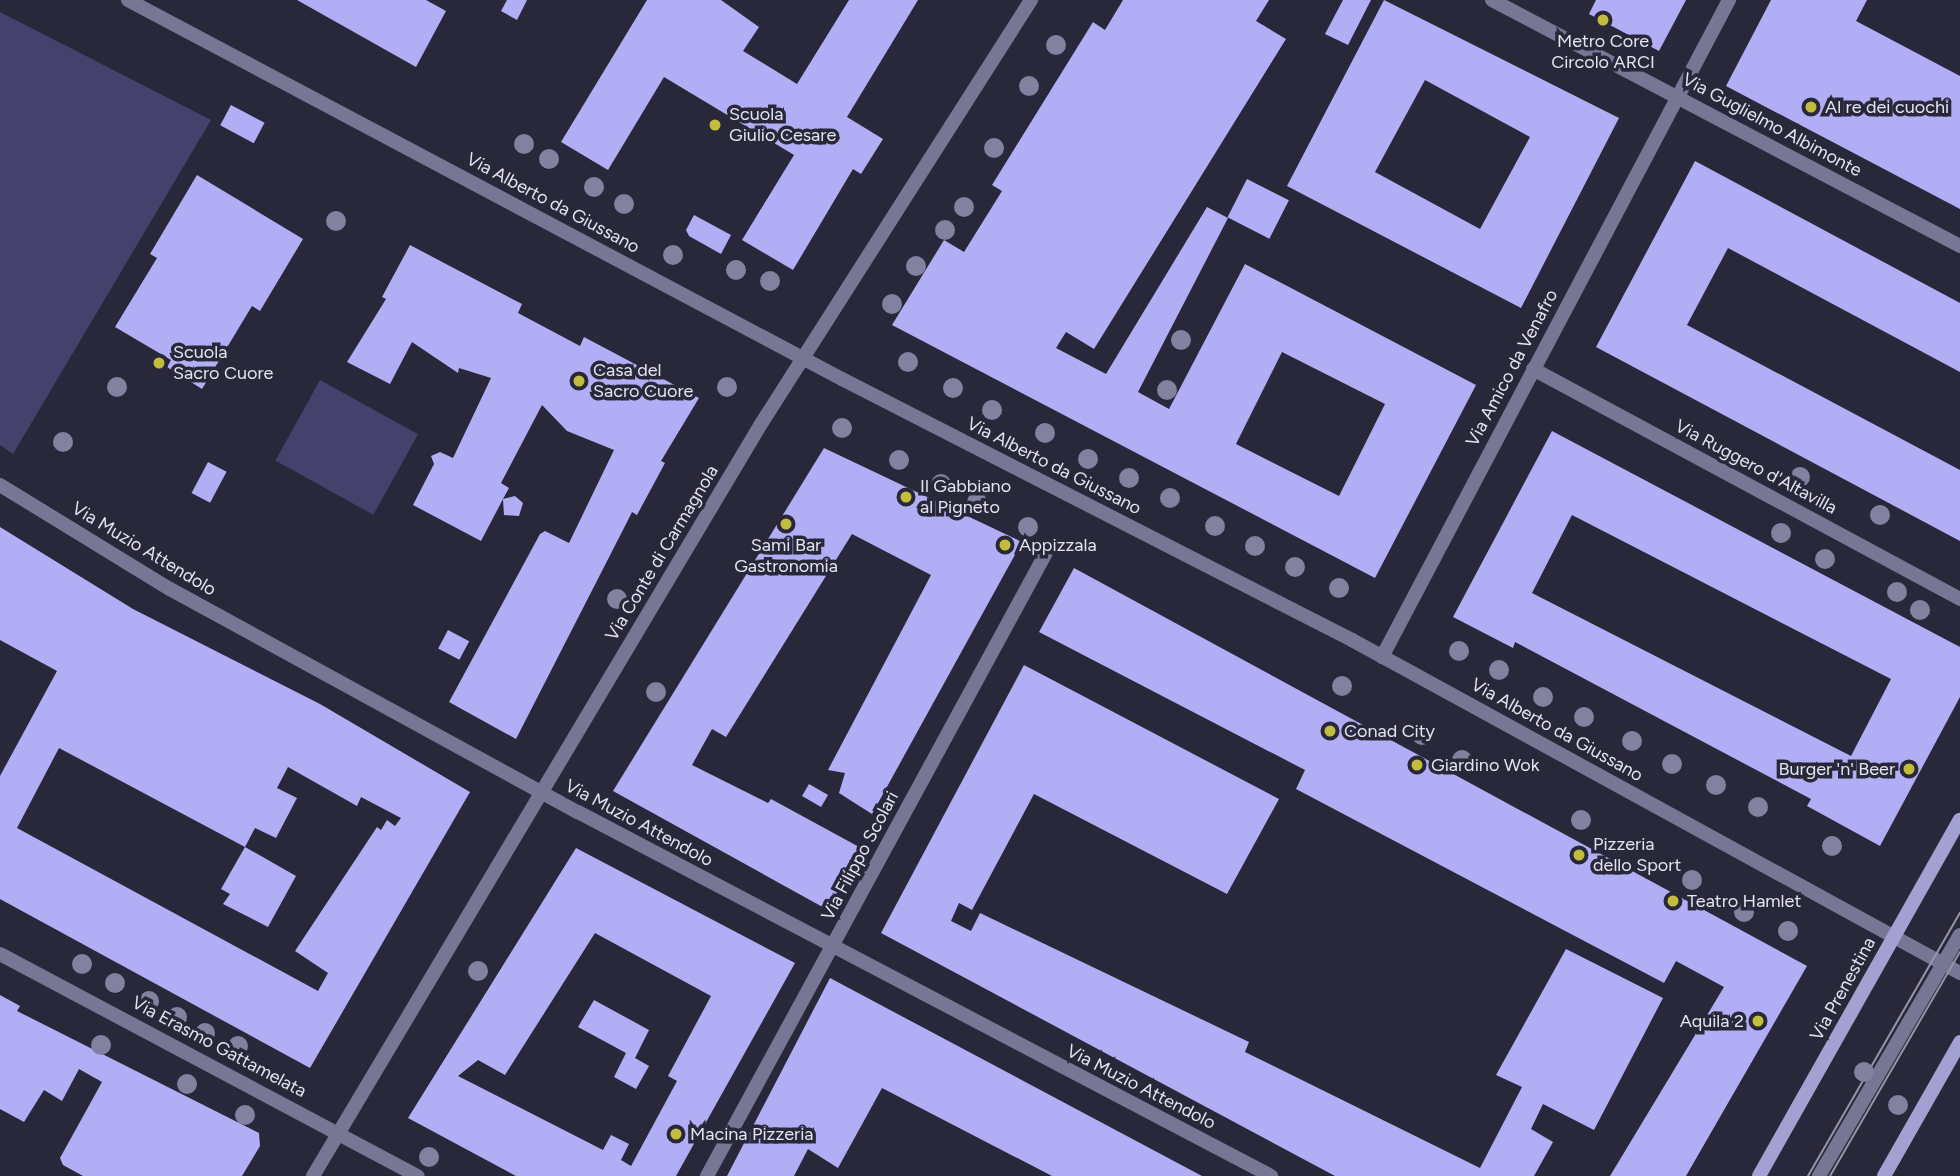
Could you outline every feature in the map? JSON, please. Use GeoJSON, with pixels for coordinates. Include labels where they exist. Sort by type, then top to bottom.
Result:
{"type":"FeatureCollection","features":[{"type":"Feature","properties":{"kind":"main road","name":"Via Prenestina"},"geometry":{"type":"LineString","coordinates":[[1759,1176],[1960,820]]}},
{"type":"Feature","properties":{"kind":"main road"},"geometry":{"type":"LineString","coordinates":[[1884,1176],[1960,1042]]}},
{"type":"Feature","properties":{"kind":"street","name":"Via Alberto da Giussano"},"geometry":{"type":"LineString","coordinates":[[128,0],[802,357],[1382,657],[1960,973]]}},
{"type":"Feature","properties":{"kind":"street","name":"Via Conte di Carmagnola"},"geometry":{"type":"LineString","coordinates":[[313,1176],[802,357],[1031,0]]}},
{"type":"Feature","properties":{"kind":"street","name":"Via Guglielmo Albimonte"},"geometry":{"type":"LineString","coordinates":[[1492,0],[1960,246]]}},
{"type":"Feature","properties":{"kind":"street","name":"Via Amico da Venafro"},"geometry":{"type":"LineString","coordinates":[[1382,657],[1675,96],[1730,0]]}},
{"type":"Feature","properties":{"kind":"street","name":"Via Ruggero d'Altavilla"},"geometry":{"type":"LineString","coordinates":[[1533,369],[1960,599]]}},
{"type":"Feature","properties":{"kind":"street","name":"Via Muzio Attendolo"},"geometry":{"type":"LineString","coordinates":[[0,485],[170,589],[543,793],[832,948],[1271,1176]]}},
{"type":"Feature","properties":{"kind":"street","name":"Via Filippo Scolari"},"geometry":{"type":"LineString","coordinates":[[707,1176],[1046,553]]}},
{"type":"Feature","properties":{"kind":"street"},"geometry":{"type":"LineString","coordinates":[[1819,1176],[1960,935]]}},
{"type":"Feature","properties":{"kind":"street","name":"Via Erasmo Gattamelata"},"geometry":{"type":"LineString","coordinates":[[0,954],[418,1176]]}},
{"type":"Feature","properties":{"kind":"shaded area"},"geometry":{"type":"Polygon","coordinates":[[[0,12],[211,120],[13,454],[0,445],[0,12]]]}},
{"type":"Feature","properties":{"kind":"shaded area"},"geometry":{"type":"Polygon","coordinates":[[[320,380],[418,434],[373,515],[275,460],[320,380]]]}},
{"type":"Feature","properties":{"kind":"building"},"geometry":{"type":"Polygon","coordinates":[[[297,0],[426,0],[446,11],[416,67],[297,0]]]}},
{"type":"Feature","properties":{"kind":"building"},"geometry":{"type":"Polygon","coordinates":[[[507,0],[527,0],[517,20],[501,11],[507,0]]]}},
{"type":"Feature","properties":{"kind":"building"},"geometry":{"type":"Polygon","coordinates":[[[647,0],[721,0],[759,27],[743,51],[797,84],[849,0],[918,0],[847,117],[883,139],[861,174],[853,169],[793,270],[742,240],[794,155],[664,77],[608,170],[561,142],[647,0]]]}},
{"type":"Feature","properties":{"kind":"building"},"geometry":{"type":"Polygon","coordinates":[[[1123,0],[1269,0],[1256,21],[1286,39],[1094,349],[1066,332],[1056,348],[1106,374],[1207,207],[1228,218],[1138,392],[1169,409],[1245,264],[1476,385],[1375,578],[892,325],[944,240],[964,252],[1002,191],[992,185],[1093,22],[1105,30],[1123,0]],[[1282,352],[1236,444],[1339,496],[1385,404],[1282,352]]]}},
{"type":"Feature","properties":{"kind":"building"},"geometry":{"type":"Polygon","coordinates":[[[1343,0],[1371,0],[1348,45],[1325,34],[1343,0]]]}},
{"type":"Feature","properties":{"kind":"building"},"geometry":{"type":"Polygon","coordinates":[[[1384,0],[1619,118],[1521,308],[1287,186],[1384,0]],[[1425,80],[1375,172],[1480,229],[1530,137],[1425,80]]]}},
{"type":"Feature","properties":{"kind":"building"},"geometry":{"type":"Polygon","coordinates":[[[1596,0],[1686,0],[1659,51],[1589,14],[1596,0]]]}},
{"type":"Feature","properties":{"kind":"building"},"geometry":{"type":"Polygon","coordinates":[[[1771,0],[1867,0],[1856,21],[1960,76],[1960,209],[1726,86],[1771,0]]]}},
{"type":"Feature","properties":{"kind":"building"},"geometry":{"type":"Polygon","coordinates":[[[231,105],[265,123],[254,143],[220,125],[231,105]]]}},
{"type":"Feature","properties":{"kind":"building"},"geometry":{"type":"Polygon","coordinates":[[[1695,161],[1960,303],[1960,372],[1728,248],[1687,325],[1960,470],[1960,541],[1596,347],[1695,161]]]}},
{"type":"Feature","properties":{"kind":"building"},"geometry":{"type":"Polygon","coordinates":[[[197,175],[303,239],[260,311],[252,306],[202,389],[167,367],[171,360],[115,327],[157,258],[150,254],[197,175]]]}},
{"type":"Feature","properties":{"kind":"building"},"geometry":{"type":"Polygon","coordinates":[[[1247,179],[1289,200],[1269,239],[1227,217],[1247,179]]]}},
{"type":"Feature","properties":{"kind":"building"},"geometry":{"type":"Polygon","coordinates":[[[694,215],[731,235],[721,254],[689,236],[686,230],[694,215]]]}},
{"type":"Feature","properties":{"kind":"building","name":"Casa del Sacro Cuore"},"geometry":{"type":"Polygon","coordinates":[[[410,245],[522,304],[518,313],[580,346],[584,337],[699,398],[661,461],[665,463],[637,515],[632,512],[516,739],[449,702],[540,534],[545,531],[569,543],[614,450],[567,431],[542,405],[501,483],[509,488],[481,541],[413,505],[434,464],[431,456],[440,452],[453,458],[491,378],[459,368],[458,373],[412,342],[390,384],[347,362],[386,299],[382,297],[410,245]]]}},
{"type":"Feature","properties":{"kind":"building"},"geometry":{"type":"Polygon","coordinates":[[[1552,431],[1960,647],[1960,697],[1880,846],[1807,806],[1811,799],[1515,642],[1513,648],[1453,617],[1552,431]],[[1572,515],[1532,593],[1851,756],[1891,679],[1572,515]]]}},
{"type":"Feature","properties":{"kind":"building"},"geometry":{"type":"Polygon","coordinates":[[[824,448],[1022,542],[872,814],[839,793],[845,773],[828,770],[931,575],[852,534],[726,737],[712,729],[692,765],[768,803],[771,799],[861,848],[828,910],[613,791],[824,448]]]}},
{"type":"Feature","properties":{"kind":"building"},"geometry":{"type":"Polygon","coordinates":[[[208,462],[227,472],[210,503],[192,493],[208,462]]]}},
{"type":"Feature","properties":{"kind":"building"},"geometry":{"type":"Polygon","coordinates":[[[515,496],[523,503],[519,516],[504,515],[503,499],[515,496]]]}},
{"type":"Feature","properties":{"kind":"building"},"geometry":{"type":"Polygon","coordinates":[[[0,527],[133,609],[320,704],[470,792],[310,1068],[0,899],[0,776],[57,671],[0,640],[0,527]],[[59,748],[17,828],[318,991],[328,973],[295,951],[377,827],[381,830],[387,820],[395,826],[401,818],[361,797],[357,806],[288,767],[277,788],[297,798],[276,838],[255,828],[245,847],[59,748]]]}},
{"type":"Feature","properties":{"kind":"building"},"geometry":{"type":"Polygon","coordinates":[[[1074,568],[1807,966],[1686,1176],[1610,1176],[1724,987],[1676,961],[1664,983],[1296,789],[1305,770],[1039,632],[1074,568]]]}},
{"type":"Feature","properties":{"kind":"building"},"geometry":{"type":"Polygon","coordinates":[[[448,630],[469,641],[459,660],[438,649],[448,630]]]}},
{"type":"Feature","properties":{"kind":"building"},"geometry":{"type":"Polygon","coordinates":[[[1024,665],[1279,799],[1227,894],[1034,794],[972,910],[959,903],[951,921],[971,931],[980,913],[1249,1042],[1245,1052],[1480,1168],[1522,1087],[1496,1075],[1566,949],[1663,998],[1594,1130],[1543,1104],[1531,1129],[1553,1142],[1534,1176],[1335,1176],[881,933],[1024,665]]]}},
{"type":"Feature","properties":{"kind":"building"},"geometry":{"type":"Polygon","coordinates":[[[809,784],[828,795],[821,807],[802,796],[809,784]]]}},
{"type":"Feature","properties":{"kind":"building"},"geometry":{"type":"Polygon","coordinates":[[[245,847],[296,876],[268,927],[223,904],[230,894],[221,889],[245,847]]]}},
{"type":"Feature","properties":{"kind":"building"},"geometry":{"type":"Polygon","coordinates":[[[576,848],[795,963],[676,1176],[516,1176],[408,1118],[576,848]],[[595,933],[505,1075],[478,1060],[458,1076],[603,1150],[611,1135],[629,1144],[621,1160],[631,1166],[677,1081],[668,1076],[711,996],[595,933]]]}},
{"type":"Feature","properties":{"kind":"building"},"geometry":{"type":"Polygon","coordinates":[[[830,978],[1202,1176],[1052,1176],[882,1088],[838,1168],[808,1149],[794,1176],[727,1176],[830,978]]]}},
{"type":"Feature","properties":{"kind":"building"},"geometry":{"type":"Polygon","coordinates":[[[0,995],[20,1006],[17,1011],[259,1133],[260,1146],[242,1176],[83,1176],[63,1165],[60,1158],[102,1082],[79,1069],[62,1101],[44,1090],[24,1122],[0,1109],[0,995]]]}},
{"type":"Feature","properties":{"kind":"building"},"geometry":{"type":"Polygon","coordinates":[[[594,1000],[649,1030],[635,1058],[649,1066],[636,1089],[614,1077],[626,1053],[578,1027],[594,1000]]]}},
{"type":"Feature","properties":{"kind":"tram line"},"geometry":{"type":"LineString","coordinates":[[1808,1176],[1960,913]]}},
{"type":"Feature","properties":{"kind":"tram line"},"geometry":{"type":"LineString","coordinates":[[1830,1176],[1960,952]]}},
{"type":"Feature","properties":{"kind":"place","name":"Metro Core Circolo ARCI"},"geometry":{"type":"Point","coordinates":[1603,20]}},
{"type":"Feature","properties":{"kind":"place","name":"Al re dei cuochi"},"geometry":{"type":"Point","coordinates":[1811,107]}},
{"type":"Feature","properties":{"kind":"place","name":"Scuola Giulio Cesare"},"geometry":{"type":"Point","coordinates":[715,125]}},
{"type":"Feature","properties":{"kind":"place","name":"Scuola Sacro Cuore"},"geometry":{"type":"Point","coordinates":[159,363]}},
{"type":"Feature","properties":{"kind":"place","name":"Casa del Sacro Cuore"},"geometry":{"type":"Point","coordinates":[579,381]}},
{"type":"Feature","properties":{"kind":"place","name":"Il Gabbiano al Pigneto"},"geometry":{"type":"Point","coordinates":[906,497]}},
{"type":"Feature","properties":{"kind":"place","name":"Sami Bar Gastronomia"},"geometry":{"type":"Point","coordinates":[786,524]}},
{"type":"Feature","properties":{"kind":"place","name":"Appizzala"},"geometry":{"type":"Point","coordinates":[1005,545]}},
{"type":"Feature","properties":{"kind":"place","name":"Conad City"},"geometry":{"type":"Point","coordinates":[1330,731]}},
{"type":"Feature","properties":{"kind":"place","name":"Giardino Wok"},"geometry":{"type":"Point","coordinates":[1417,765]}},
{"type":"Feature","properties":{"kind":"place","name":"Burger 'n' Beer"},"geometry":{"type":"Point","coordinates":[1909,769]}},
{"type":"Feature","properties":{"kind":"place","name":"Pizzeria dello Sport"},"geometry":{"type":"Point","coordinates":[1579,855]}},
{"type":"Feature","properties":{"kind":"place","name":"Teatro Hamlet"},"geometry":{"type":"Point","coordinates":[1673,901]}},
{"type":"Feature","properties":{"kind":"place","name":"Aquila 2"},"geometry":{"type":"Point","coordinates":[1758,1021]}},
{"type":"Feature","properties":{"kind":"place","name":"Macina Pizzeria"},"geometry":{"type":"Point","coordinates":[676,1134]}}]}
